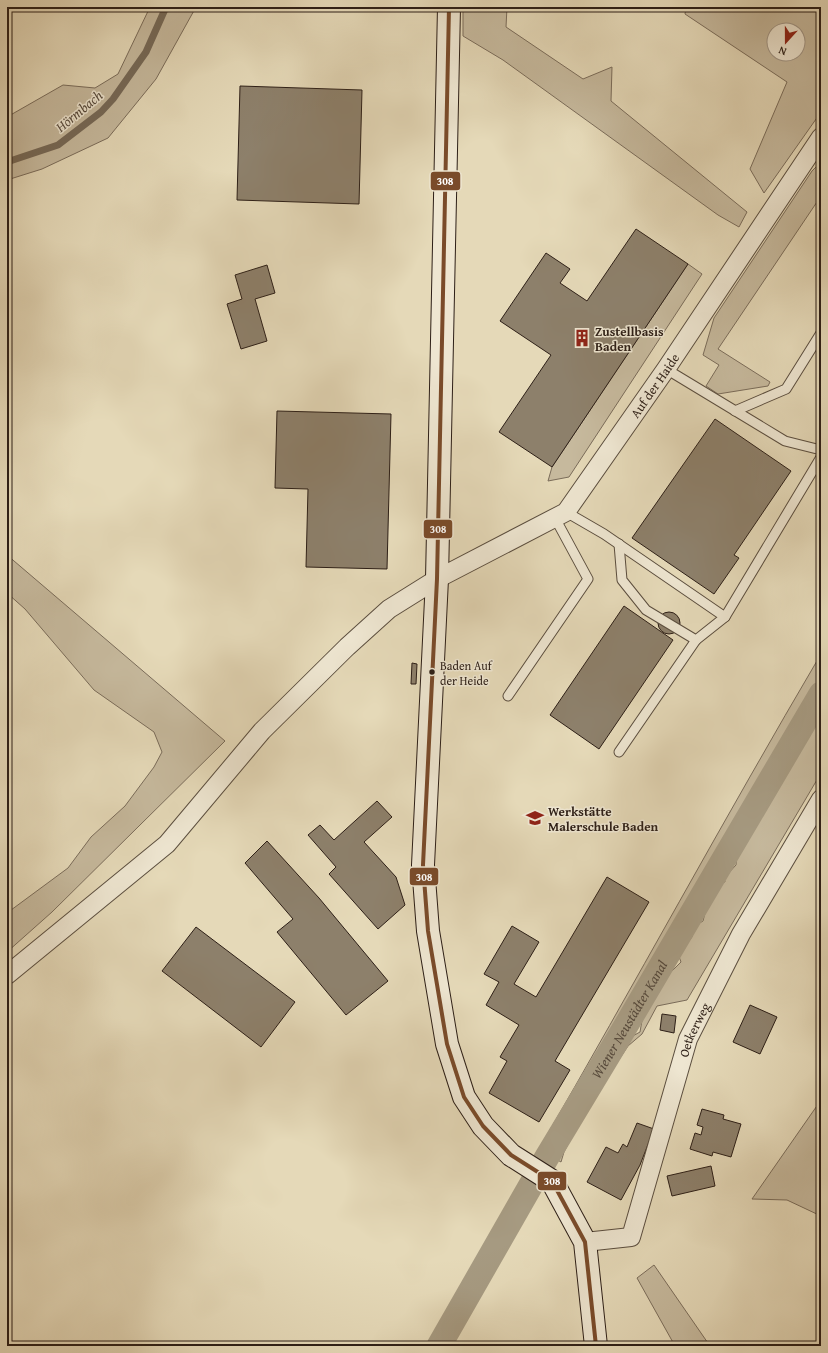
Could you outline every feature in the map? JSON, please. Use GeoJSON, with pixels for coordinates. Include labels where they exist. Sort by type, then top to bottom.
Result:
{"type":"FeatureCollection","features":[{"type":"Feature","properties":{"kind":"street"},"geometry":{"type":"LineString","coordinates":[[449,7],[437,578],[423,865],[428,931],[447,1044],[464,1097],[483,1126],[511,1155],[552,1181],[585,1242],[596,1346]]}},
{"type":"Feature","properties":{"kind":"street","name":"Auf der Haide"},"geometry":{"type":"LineString","coordinates":[[7,975],[167,844],[262,731],[347,647],[389,609],[437,578],[561,515],[666,369],[820,140]]}},
{"type":"Feature","properties":{"kind":"street","name":"Oetkerweg"},"geometry":{"type":"LineString","coordinates":[[585,1242],[632,1237],[688,1040],[741,934],[821,800]]}},
{"type":"Feature","properties":{"kind":"lane"},"geometry":{"type":"LineString","coordinates":[[735,411],[786,389],[821,333]]}},
{"type":"Feature","properties":{"kind":"lane"},"geometry":{"type":"LineString","coordinates":[[666,369],[785,441],[821,450]]}},
{"type":"Feature","properties":{"kind":"lane"},"geometry":{"type":"LineString","coordinates":[[619,752],[696,640],[725,616],[821,457]]}},
{"type":"Feature","properties":{"kind":"lane"},"geometry":{"type":"LineString","coordinates":[[561,515],[618,544],[725,616]]}},
{"type":"Feature","properties":{"kind":"lane"},"geometry":{"type":"LineString","coordinates":[[508,696],[588,579],[561,515]]}},
{"type":"Feature","properties":{"kind":"lane"},"geometry":{"type":"LineString","coordinates":[[618,544],[622,580],[646,610],[696,640]]}},
{"type":"Feature","properties":{"kind":"shaded area"},"geometry":{"type":"Polygon","coordinates":[[[150,7],[196,7],[156,79],[108,138],[42,169],[7,180],[7,117],[63,85],[95,88],[118,74],[150,7]]]}},
{"type":"Feature","properties":{"kind":"shaded area"},"geometry":{"type":"Polygon","coordinates":[[[463,7],[507,7],[506,27],[583,79],[612,67],[611,101],[747,212],[739,227],[718,215],[503,60],[463,36],[463,7]]]}},
{"type":"Feature","properties":{"kind":"shaded area"},"geometry":{"type":"Polygon","coordinates":[[[686,7],[821,7],[821,112],[764,193],[750,169],[787,82],[685,14],[686,7]]]}},
{"type":"Feature","properties":{"kind":"shaded area"},"geometry":{"type":"Polygon","coordinates":[[[821,162],[821,196],[718,349],[770,382],[768,386],[718,394],[706,386],[719,365],[703,355],[714,318],[812,171],[821,162]]]}},
{"type":"Feature","properties":{"kind":"shaded area"},"geometry":{"type":"Polygon","coordinates":[[[688,264],[702,274],[569,477],[548,481],[552,467],[688,264]]]}},
{"type":"Feature","properties":{"kind":"shaded area"},"geometry":{"type":"Polygon","coordinates":[[[7,555],[225,741],[52,912],[7,952],[7,913],[68,868],[91,837],[125,806],[154,767],[162,752],[154,732],[94,690],[25,609],[7,593],[7,555]]]}},
{"type":"Feature","properties":{"kind":"shaded area"},"geometry":{"type":"Polygon","coordinates":[[[821,654],[821,689],[786,743],[728,845],[700,880],[700,892],[614,1043],[552,1146],[557,1149],[594,1084],[620,1043],[640,1032],[646,997],[681,962],[678,954],[692,937],[691,928],[703,921],[708,901],[719,882],[725,882],[724,878],[736,865],[737,849],[821,702],[821,773],[687,1000],[657,1006],[642,1034],[628,1046],[586,1109],[564,1152],[561,1162],[539,1149],[821,654]]]}},
{"type":"Feature","properties":{"kind":"shaded area"},"geometry":{"type":"Polygon","coordinates":[[[821,1100],[821,1216],[787,1200],[752,1199],[821,1100]]]}},
{"type":"Feature","properties":{"kind":"shaded area"},"geometry":{"type":"Polygon","coordinates":[[[654,1265],[710,1346],[675,1346],[637,1278],[654,1265]]]}},
{"type":"Feature","properties":{"kind":"building"},"geometry":{"type":"Polygon","coordinates":[[[240,86],[362,90],[359,204],[237,200],[240,86]]]}},
{"type":"Feature","properties":{"kind":"building","name":"Zustellbasis Baden"},"geometry":{"type":"Polygon","coordinates":[[[636,229],[688,264],[552,467],[499,432],[551,355],[500,321],[546,253],[570,269],[560,283],[587,301],[636,229]]]}},
{"type":"Feature","properties":{"kind":"building"},"geometry":{"type":"Polygon","coordinates":[[[267,265],[275,293],[255,299],[267,341],[241,349],[227,304],[242,299],[235,275],[267,265]]]}},
{"type":"Feature","properties":{"kind":"building"},"geometry":{"type":"Polygon","coordinates":[[[277,411],[391,414],[387,569],[306,567],[308,489],[275,488],[277,411]]]}},
{"type":"Feature","properties":{"kind":"building"},"geometry":{"type":"Polygon","coordinates":[[[715,419],[791,471],[734,555],[739,558],[714,594],[632,538],[715,419]]]}},
{"type":"Feature","properties":{"kind":"building"},"geometry":{"type":"Polygon","coordinates":[[[624,606],[673,640],[599,749],[550,715],[624,606]]]}},
{"type":"Feature","properties":{"kind":"building"},"geometry":{"type":"Polygon","coordinates":[[[669,612],[677,615],[680,623],[677,631],[669,634],[661,631],[658,623],[661,615],[669,612]]]}},
{"type":"Feature","properties":{"kind":"building"},"geometry":{"type":"Polygon","coordinates":[[[412,663],[417,664],[416,684],[411,684],[412,663]]]}},
{"type":"Feature","properties":{"kind":"building"},"geometry":{"type":"Polygon","coordinates":[[[377,801],[392,817],[364,842],[396,877],[405,905],[378,929],[329,874],[336,867],[308,835],[320,825],[334,840],[377,801]]]}},
{"type":"Feature","properties":{"kind":"building"},"geometry":{"type":"Polygon","coordinates":[[[267,841],[319,898],[388,981],[346,1015],[277,932],[293,919],[245,863],[267,841]]]}},
{"type":"Feature","properties":{"kind":"building"},"geometry":{"type":"Polygon","coordinates":[[[607,877],[649,902],[555,1061],[570,1070],[539,1122],[489,1093],[507,1061],[500,1057],[519,1025],[486,1005],[499,982],[484,974],[512,926],[539,942],[514,984],[536,997],[607,877]]]}},
{"type":"Feature","properties":{"kind":"building"},"geometry":{"type":"Polygon","coordinates":[[[196,927],[295,1002],[261,1047],[162,971],[196,927]]]}},
{"type":"Feature","properties":{"kind":"building"},"geometry":{"type":"Polygon","coordinates":[[[750,1005],[777,1017],[760,1054],[733,1042],[750,1005]]]}},
{"type":"Feature","properties":{"kind":"building"},"geometry":{"type":"Polygon","coordinates":[[[662,1014],[676,1016],[674,1033],[660,1030],[662,1014]]]}},
{"type":"Feature","properties":{"kind":"building"},"geometry":{"type":"Polygon","coordinates":[[[702,1109],[724,1115],[723,1119],[741,1124],[731,1157],[713,1152],[712,1156],[690,1149],[695,1133],[701,1135],[703,1127],[697,1125],[702,1109]]]}},
{"type":"Feature","properties":{"kind":"building"},"geometry":{"type":"Polygon","coordinates":[[[637,1123],[654,1129],[640,1165],[621,1200],[587,1182],[606,1147],[618,1153],[623,1144],[627,1147],[637,1123]]]}},
{"type":"Feature","properties":{"kind":"building"},"geometry":{"type":"Polygon","coordinates":[[[711,1166],[715,1186],[672,1196],[667,1176],[711,1166]]]}},
{"type":"Feature","properties":{"kind":"waterway","name":"Hörmbach"},"geometry":{"type":"LineString","coordinates":[[7,162],[58,145],[101,112],[113,99],[146,52],[166,7]]}},
{"type":"Feature","properties":{"kind":"waterway","name":"Wiener Neustädter Kanal"},"geometry":{"type":"LineString","coordinates":[[439,1346],[547,1157],[821,694]]}},
{"type":"Feature","properties":{"kind":"transit line","name":"308"},"geometry":{"type":"LineString","coordinates":[[449,7],[437,579],[423,865],[428,931],[447,1044],[464,1097],[483,1126],[511,1155],[552,1181],[585,1242],[596,1346]]}},
{"type":"Feature","properties":{"kind":"place","name":"Zustellbasis Baden"},"geometry":{"type":"Point","coordinates":[582,338]}},
{"type":"Feature","properties":{"kind":"place","name":"Baden Auf der Heide"},"geometry":{"type":"Point","coordinates":[432,672]}},
{"type":"Feature","properties":{"kind":"place","name":"Werkstätte Malerschule Baden"},"geometry":{"type":"Point","coordinates":[535,818]}}]}
